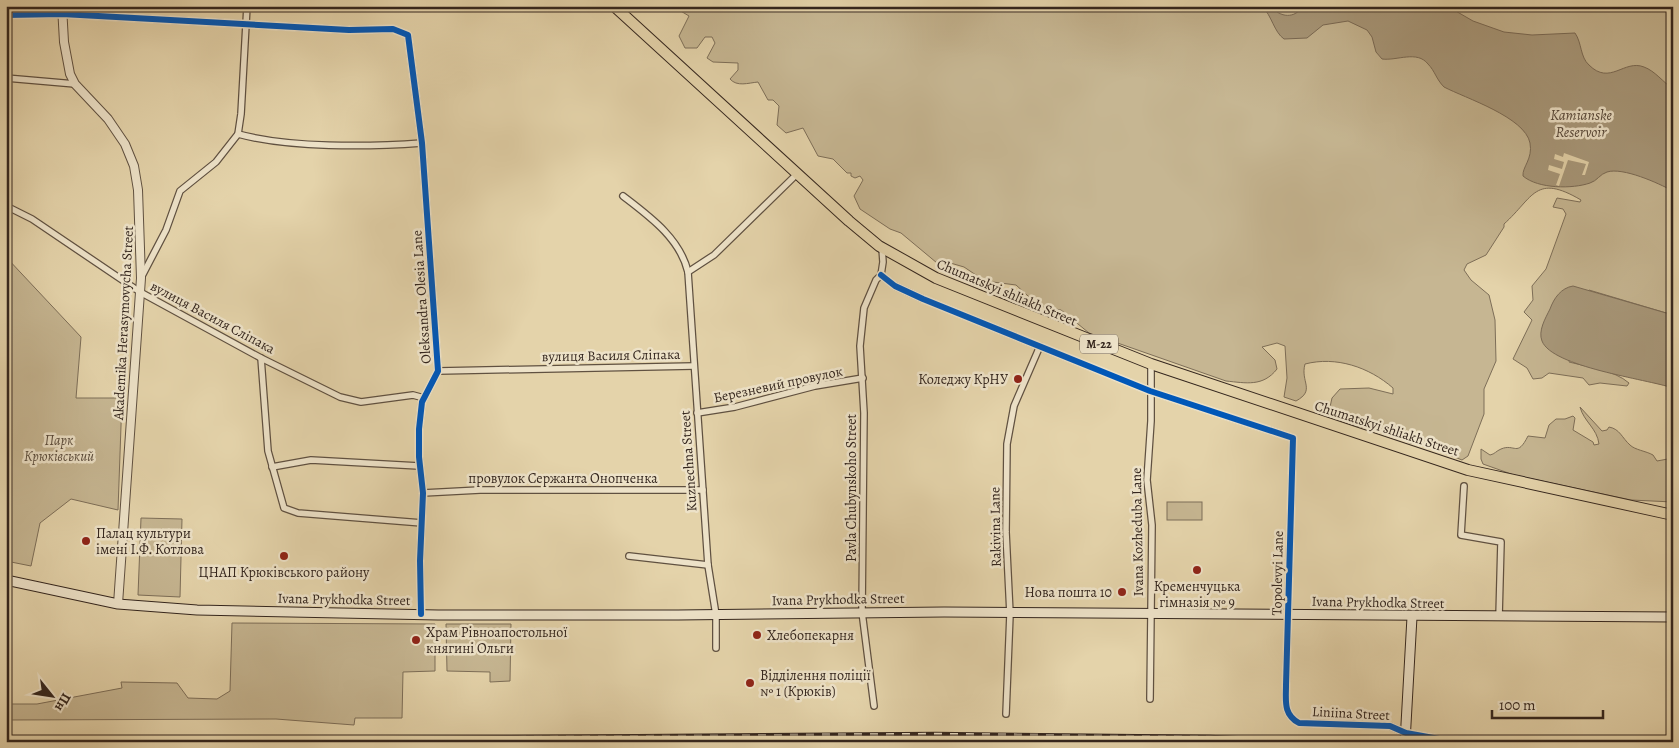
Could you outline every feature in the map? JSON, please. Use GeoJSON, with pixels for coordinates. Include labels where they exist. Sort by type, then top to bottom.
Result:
{"type":"FeatureCollection","features":[{"type":"Feature","properties":{"kind":"highway","name":"Chumatskyi shliakh Street"},"geometry":{"type":"LineString","coordinates":[[614,6],[882,248],[936,278],[1151,364],[1468,470],[1673,515]]}},
{"type":"Feature","properties":{"kind":"main road","name":"Ivana Prykhodka Street"},"geometry":{"type":"LineString","coordinates":[[6,580],[118,604],[174,609],[420,614],[716,615],[862,612],[1412,617],[1673,617]]}},
{"type":"Feature","properties":{"kind":"main road"},"geometry":{"type":"LineString","coordinates":[[1405,737],[1412,617]]}},
{"type":"Feature","properties":{"kind":"street"},"geometry":{"type":"LineString","coordinates":[[141,278],[166,230],[180,191],[216,162],[238,134],[241,114],[247,6]]}},
{"type":"Feature","properties":{"kind":"street"},"geometry":{"type":"LineString","coordinates":[[6,14],[62,10],[246,24]]}},
{"type":"Feature","properties":{"kind":"street","name":"Akademika Herasymovycha Street"},"geometry":{"type":"LineString","coordinates":[[62,10],[66,62],[75,84],[108,119],[130,156],[136,176],[140,209],[141,278],[118,604]]}},
{"type":"Feature","properties":{"kind":"street","name":"Oleksandra Olesia Lane"},"geometry":{"type":"LineString","coordinates":[[246,24],[349,30],[393,29],[408,35],[422,143],[438,371],[424,398],[419,429],[419,466],[423,493],[419,589],[420,614]]}},
{"type":"Feature","properties":{"kind":"street"},"geometry":{"type":"LineString","coordinates":[[6,78],[75,84]]}},
{"type":"Feature","properties":{"kind":"street"},"geometry":{"type":"LineString","coordinates":[[238,134],[260,139],[303,143],[374,145],[422,143]]}},
{"type":"Feature","properties":{"kind":"street"},"geometry":{"type":"LineString","coordinates":[[688,272],[714,255],[798,173]]}},
{"type":"Feature","properties":{"kind":"street","name":"Kuznechna Street"},"geometry":{"type":"LineString","coordinates":[[623,196],[668,235],[682,253],[688,272],[708,565],[716,615],[716,648]]}},
{"type":"Feature","properties":{"kind":"street","name":"вулиця Василя Сліпака"},"geometry":{"type":"LineString","coordinates":[[6,206],[32,219],[140,292],[261,358],[351,400],[366,402],[413,395],[424,398]]}},
{"type":"Feature","properties":{"kind":"street"},"geometry":{"type":"LineString","coordinates":[[882,248],[883,262],[881,275],[895,286],[922,299],[1150,391]]}},
{"type":"Feature","properties":{"kind":"street","name":"Pavla Chubynskoho Street"},"geometry":{"type":"LineString","coordinates":[[874,706],[862,612],[863,378],[860,326],[864,308],[876,280],[881,275]]}},
{"type":"Feature","properties":{"kind":"street","name":"Rakivina Lane"},"geometry":{"type":"LineString","coordinates":[[1006,714],[1010,614],[1006,532],[1008,437],[1014,406],[1040,346]]}},
{"type":"Feature","properties":{"kind":"street"},"geometry":{"type":"LineString","coordinates":[[261,358],[266,438],[284,508],[293,512],[422,523]]}},
{"type":"Feature","properties":{"kind":"street","name":"Ivana Kozheduba Lane"},"geometry":{"type":"LineString","coordinates":[[1150,699],[1152,526],[1147,480],[1151,421],[1151,364]]}},
{"type":"Feature","properties":{"kind":"street","name":"вулиця Василя Сліпака"},"geometry":{"type":"LineString","coordinates":[[438,371],[694,366]]}},
{"type":"Feature","properties":{"kind":"street","name":"Березневий провулок"},"geometry":{"type":"LineString","coordinates":[[698,413],[735,407],[815,386],[863,378]]}},
{"type":"Feature","properties":{"kind":"street","name":"Topolevyi Lane"},"geometry":{"type":"LineString","coordinates":[[1150,391],[1293,438],[1286,708]]}},
{"type":"Feature","properties":{"kind":"street"},"geometry":{"type":"LineString","coordinates":[[272,467],[311,460],[419,466]]}},
{"type":"Feature","properties":{"kind":"street"},"geometry":{"type":"LineString","coordinates":[[1464,486],[1461,535],[1501,542],[1499,617]]}},
{"type":"Feature","properties":{"kind":"street","name":"провулок Сержанта Онопченка"},"geometry":{"type":"LineString","coordinates":[[423,493],[489,490],[703,490]]}},
{"type":"Feature","properties":{"kind":"street"},"geometry":{"type":"LineString","coordinates":[[629,556],[708,565]]}},
{"type":"Feature","properties":{"kind":"street","name":"Liniina Street"},"geometry":{"type":"LineString","coordinates":[[1286,708],[1292,719],[1299,723],[1390,726],[1405,737],[1541,742]]}},
{"type":"Feature","properties":{"kind":"green space"},"geometry":{"type":"Polygon","coordinates":[[[677,6],[1673,6],[1673,315],[1589,290],[1569,362],[1608,372],[1629,383],[1627,386],[1600,383],[1589,385],[1583,378],[1549,373],[1542,378],[1533,379],[1527,368],[1513,359],[1532,320],[1524,312],[1533,300],[1532,286],[1546,269],[1566,214],[1563,209],[1553,207],[1557,198],[1580,202],[1581,200],[1566,192],[1554,189],[1544,189],[1529,197],[1504,224],[1504,227],[1486,255],[1467,264],[1464,270],[1471,280],[1489,295],[1495,320],[1496,361],[1484,389],[1484,414],[1468,456],[1462,460],[1425,445],[1410,443],[1389,433],[1343,423],[1335,416],[1330,407],[1332,398],[1340,389],[1369,388],[1393,394],[1393,388],[1363,369],[1328,361],[1305,364],[1306,389],[1302,397],[1296,401],[1284,397],[1287,378],[1285,346],[1277,343],[1262,347],[1275,360],[1277,369],[1266,379],[1254,382],[1226,381],[1089,333],[1061,310],[1039,306],[1016,285],[985,281],[964,267],[947,262],[937,263],[901,233],[890,229],[860,209],[854,196],[863,180],[860,176],[855,178],[833,159],[818,156],[803,128],[786,133],[777,125],[779,106],[773,100],[768,100],[758,82],[739,84],[730,79],[738,70],[738,63],[713,62],[707,58],[715,43],[712,37],[705,37],[697,48],[685,48],[679,36],[689,16],[679,10],[677,6]]]}},
{"type":"Feature","properties":{"kind":"green space","name":"Парк Крюківський"},"geometry":{"type":"Polygon","coordinates":[[[6,257],[81,337],[76,398],[122,398],[118,510],[71,499],[40,523],[31,566],[6,561],[6,257]]]}},
{"type":"Feature","properties":{"kind":"green space"},"geometry":{"type":"Polygon","coordinates":[[[1580,407],[1602,431],[1607,430],[1609,427],[1613,428],[1632,447],[1653,455],[1657,461],[1673,458],[1673,502],[1631,500],[1514,475],[1483,464],[1481,449],[1490,455],[1506,448],[1518,448],[1528,436],[1545,438],[1549,425],[1556,419],[1565,419],[1573,416],[1575,418],[1573,430],[1593,442],[1594,445],[1599,444],[1596,434],[1584,417],[1580,407]]]}},
{"type":"Feature","properties":{"kind":"green space"},"geometry":{"type":"Polygon","coordinates":[[[1167,502],[1202,502],[1202,520],[1167,520],[1167,502]]]}},
{"type":"Feature","properties":{"kind":"green space"},"geometry":{"type":"Polygon","coordinates":[[[141,518],[182,519],[180,597],[138,595],[141,518]]]}},
{"type":"Feature","properties":{"kind":"green space"},"geometry":{"type":"Polygon","coordinates":[[[232,623],[435,624],[435,671],[403,672],[402,718],[355,718],[354,725],[276,719],[6,720],[6,704],[37,704],[122,688],[121,682],[177,683],[188,698],[217,699],[230,691],[232,623]]]}},
{"type":"Feature","properties":{"kind":"green space"},"geometry":{"type":"Polygon","coordinates":[[[446,624],[511,624],[510,681],[490,682],[490,672],[447,671],[446,624]]]}},
{"type":"Feature","properties":{"kind":"water","name":"Kamianske Reservoir"},"geometry":{"type":"Polygon","coordinates":[[[1262,6],[1271,6],[1283,15],[1292,15],[1303,6],[1447,6],[1473,21],[1504,32],[1532,35],[1575,33],[1586,62],[1597,71],[1610,73],[1637,65],[1648,69],[1673,89],[1673,191],[1640,177],[1614,171],[1605,173],[1590,183],[1565,187],[1546,186],[1529,180],[1523,176],[1531,149],[1526,134],[1517,125],[1493,109],[1444,87],[1423,60],[1413,57],[1382,59],[1376,52],[1372,37],[1367,30],[1348,21],[1323,25],[1307,38],[1284,39],[1262,6]]]}},
{"type":"Feature","properties":{"kind":"water"},"geometry":{"type":"Polygon","coordinates":[[[1573,286],[1673,315],[1673,388],[1581,365],[1549,350],[1541,337],[1543,325],[1556,297],[1565,289],[1573,286]]]}},
{"type":"Feature","properties":{"kind":"pier"},"geometry":{"type":"Polygon","coordinates":[[[1564,153],[1589,162],[1585,175],[1582,175],[1586,164],[1568,160],[1559,186],[1556,185],[1560,174],[1548,170],[1549,165],[1562,169],[1564,162],[1554,159],[1555,154],[1563,157],[1564,153]]]}},
{"type":"Feature","properties":{"kind":"railway"},"geometry":{"type":"LineString","coordinates":[[6,741],[936,734],[1210,737],[1319,742]]}},
{"type":"Feature","properties":{"kind":"cycle path"},"geometry":{"type":"LineString","coordinates":[[6,15],[62,14],[349,30],[393,29],[408,35],[422,143],[438,371],[422,402],[419,429],[419,457],[423,493],[420,561],[421,614]]}},
{"type":"Feature","properties":{"kind":"cycle path"},"geometry":{"type":"LineString","coordinates":[[881,275],[895,286],[923,299],[1150,391],[1293,438],[1286,707],[1290,716],[1299,723],[1390,726],[1406,733],[1439,739],[1541,742]]}},
{"type":"Feature","properties":{"kind":"place","name":"Коледжу КрНУ"},"geometry":{"type":"Point","coordinates":[1018,379]}},
{"type":"Feature","properties":{"kind":"place","name":"Палац культури імені І.Ф. Котлова"},"geometry":{"type":"Point","coordinates":[86,541]}},
{"type":"Feature","properties":{"kind":"place","name":"ЦНАП Крюківського району"},"geometry":{"type":"Point","coordinates":[284,556]}},
{"type":"Feature","properties":{"kind":"place","name":"Кременчуцька гімназія № 9"},"geometry":{"type":"Point","coordinates":[1197,570]}},
{"type":"Feature","properties":{"kind":"place","name":"Нова пошта 10"},"geometry":{"type":"Point","coordinates":[1122,592]}},
{"type":"Feature","properties":{"kind":"place","name":"Хлебопекарня"},"geometry":{"type":"Point","coordinates":[757,635]}},
{"type":"Feature","properties":{"kind":"place","name":"Храм Рівноапостольної княгині Ольги"},"geometry":{"type":"Point","coordinates":[416,640]}},
{"type":"Feature","properties":{"kind":"place","name":"Відділення поліції № 1 (Крюків)"},"geometry":{"type":"Point","coordinates":[750,683]}}]}
